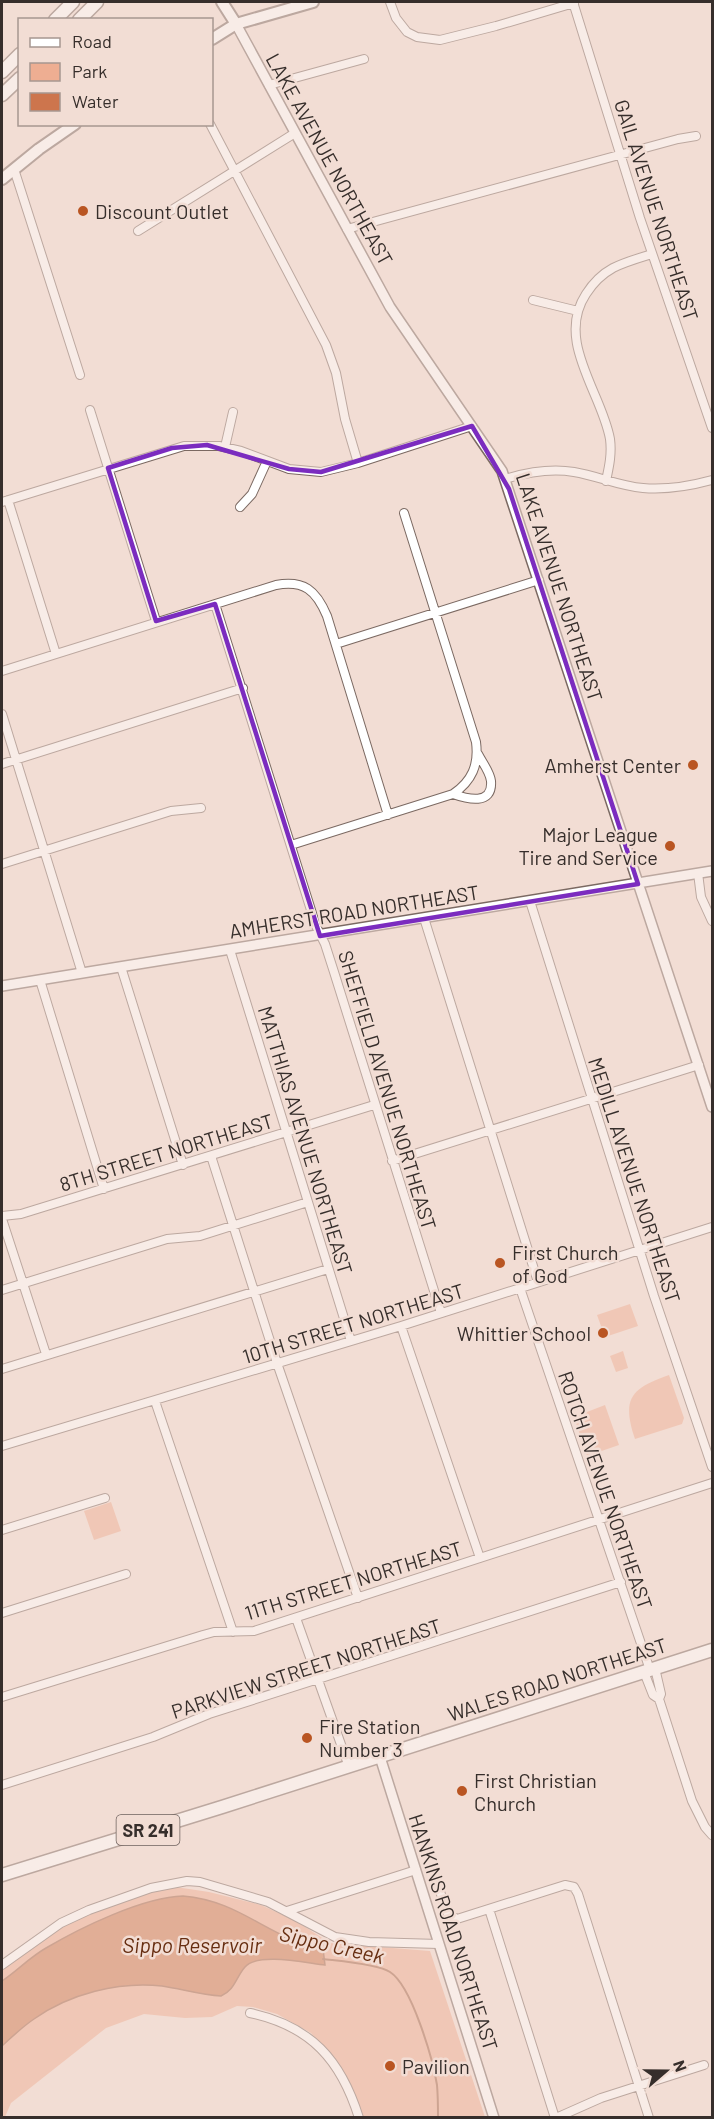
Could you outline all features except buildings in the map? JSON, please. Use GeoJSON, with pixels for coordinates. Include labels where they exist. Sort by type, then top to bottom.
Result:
{"type":"FeatureCollection","features":[{"type":"Feature","properties":{"kind":"main road"},"geometry":{"type":"LineString","coordinates":[[57,18],[73,2]]}},
{"type":"Feature","properties":{"kind":"main road"},"geometry":{"type":"LineString","coordinates":[[81,18],[97,2]]}},
{"type":"Feature","properties":{"kind":"main road"},"geometry":{"type":"LineString","coordinates":[[222,2],[236,24]]}},
{"type":"Feature","properties":{"kind":"main road"},"geometry":{"type":"LineString","coordinates":[[213,38],[236,24],[313,2]]}},
{"type":"Feature","properties":{"kind":"main road"},"geometry":{"type":"LineString","coordinates":[[2,72],[18,56]]}},
{"type":"Feature","properties":{"kind":"main road"},"geometry":{"type":"LineString","coordinates":[[2,95],[18,80]]}},
{"type":"Feature","properties":{"kind":"main road"},"geometry":{"type":"LineString","coordinates":[[2,179],[72,126]]}},
{"type":"Feature","properties":{"kind":"main road","name":"WALES ROAD NORTHEAST"},"geometry":{"type":"LineString","coordinates":[[2,1875],[349,1767],[712,1650]]}},
{"type":"Feature","properties":{"kind":"street"},"geometry":{"type":"LineString","coordinates":[[390,2],[396,18],[407,32],[417,38],[440,40],[496,27],[573,2]]}},
{"type":"Feature","properties":{"kind":"street","name":"GAIL AVENUE NORTHEAST"},"geometry":{"type":"LineString","coordinates":[[573,2],[652,254],[712,428]]}},
{"type":"Feature","properties":{"kind":"street","name":"LAKE AVENUE NORTHEAST"},"geometry":{"type":"LineString","coordinates":[[236,24],[396,316],[472,426],[505,479],[712,1107]]}},
{"type":"Feature","properties":{"kind":"street"},"geometry":{"type":"LineString","coordinates":[[269,85],[364,59]]}},
{"type":"Feature","properties":{"kind":"street"},"geometry":{"type":"LineString","coordinates":[[211,126],[326,345],[336,373],[345,419],[358,463]]}},
{"type":"Feature","properties":{"kind":"street"},"geometry":{"type":"LineString","coordinates":[[138,231],[295,133]]}},
{"type":"Feature","properties":{"kind":"street"},"geometry":{"type":"LineString","coordinates":[[347,228],[696,136]]}},
{"type":"Feature","properties":{"kind":"street"},"geometry":{"type":"LineString","coordinates":[[14,169],[80,375]]}},
{"type":"Feature","properties":{"kind":"street"},"geometry":{"type":"LineString","coordinates":[[606,481],[610,461],[609,438],[578,348],[576,330],[578,312],[592,286],[606,273],[652,254]]}},
{"type":"Feature","properties":{"kind":"street"},"geometry":{"type":"LineString","coordinates":[[533,300],[578,312]]}},
{"type":"Feature","properties":{"kind":"street"},"geometry":{"type":"LineString","coordinates":[[90,410],[156,621]]}},
{"type":"Feature","properties":{"kind":"street"},"geometry":{"type":"LineString","coordinates":[[225,447],[233,412]]}},
{"type":"Feature","properties":{"kind":"street"},"geometry":{"type":"LineString","coordinates":[[56,654],[5,500],[184,446],[225,447],[289,469],[312,472],[358,463],[472,426]]}},
{"type":"Feature","properties":{"kind":"street"},"geometry":{"type":"LineString","coordinates":[[240,507],[252,494],[267,461]]}},
{"type":"Feature","properties":{"kind":"street"},"geometry":{"type":"LineString","coordinates":[[505,479],[549,470],[575,472],[626,486],[658,489],[712,480]]}},
{"type":"Feature","properties":{"kind":"street"},"geometry":{"type":"LineString","coordinates":[[404,513],[478,754],[490,778],[489,790],[475,800],[467,800],[453,794]]}},
{"type":"Feature","properties":{"kind":"street"},"geometry":{"type":"LineString","coordinates":[[336,644],[539,580]]}},
{"type":"Feature","properties":{"kind":"street"},"geometry":{"type":"LineString","coordinates":[[2,671],[264,589],[293,584],[304,586],[313,592],[322,604],[388,815]]}},
{"type":"Feature","properties":{"kind":"street","name":"SHEFFIELD AVENUE NORTHEAST"},"geometry":{"type":"LineString","coordinates":[[215,603],[441,1313]]}},
{"type":"Feature","properties":{"kind":"street"},"geometry":{"type":"LineString","coordinates":[[2,764],[243,688]]}},
{"type":"Feature","properties":{"kind":"street"},"geometry":{"type":"LineString","coordinates":[[2,714],[82,973]]}},
{"type":"Feature","properties":{"kind":"street"},"geometry":{"type":"LineString","coordinates":[[291,845],[453,794],[473,774],[478,754]]}},
{"type":"Feature","properties":{"kind":"street"},"geometry":{"type":"LineString","coordinates":[[2,864],[171,811],[201,808]]}},
{"type":"Feature","properties":{"kind":"street","name":"AMHERST ROAD NORTHEAST"},"geometry":{"type":"LineString","coordinates":[[2,986],[712,871]]}},
{"type":"Feature","properties":{"kind":"street"},"geometry":{"type":"LineString","coordinates":[[698,873],[701,897],[712,921]]}},
{"type":"Feature","properties":{"kind":"street","name":"MEDILL AVENUE NORTHEAST"},"geometry":{"type":"LineString","coordinates":[[530,901],[591,1099],[712,1467]]}},
{"type":"Feature","properties":{"kind":"street"},"geometry":{"type":"LineString","coordinates":[[424,918],[538,1282]]}},
{"type":"Feature","properties":{"kind":"street","name":"MATTHIAS AVENUE NORTHEAST"},"geometry":{"type":"LineString","coordinates":[[231,950],[351,1341]]}},
{"type":"Feature","properties":{"kind":"street"},"geometry":{"type":"LineString","coordinates":[[121,967],[183,1165]]}},
{"type":"Feature","properties":{"kind":"street"},"geometry":{"type":"LineString","coordinates":[[40,980],[104,1189]]}},
{"type":"Feature","properties":{"kind":"street"},"geometry":{"type":"LineString","coordinates":[[392,1161],[699,1065]]}},
{"type":"Feature","properties":{"kind":"street","name":"8TH STREET NORTHEAST"},"geometry":{"type":"LineString","coordinates":[[2,1217],[21,1214],[374,1105]]}},
{"type":"Feature","properties":{"kind":"street"},"geometry":{"type":"LineString","coordinates":[[211,1155],[277,1363],[358,1598]]}},
{"type":"Feature","properties":{"kind":"street"},"geometry":{"type":"LineString","coordinates":[[2,1290],[167,1239],[190,1239],[308,1202]]}},
{"type":"Feature","properties":{"kind":"street"},"geometry":{"type":"LineString","coordinates":[[2,1217],[46,1354]]}},
{"type":"Feature","properties":{"kind":"street","name":"10TH STREET NORTHEAST"},"geometry":{"type":"LineString","coordinates":[[2,1446],[401,1326],[712,1227]]}},
{"type":"Feature","properties":{"kind":"street"},"geometry":{"type":"LineString","coordinates":[[2,1369],[328,1269]]}},
{"type":"Feature","properties":{"kind":"street","name":"ROTCH AVENUE NORTHEAST"},"geometry":{"type":"LineString","coordinates":[[520,1288],[650,1670],[653,1695],[659,1699],[692,1801],[705,1827],[712,1835]]}},
{"type":"Feature","properties":{"kind":"street"},"geometry":{"type":"LineString","coordinates":[[401,1326],[480,1558]]}},
{"type":"Feature","properties":{"kind":"street"},"geometry":{"type":"LineString","coordinates":[[155,1401],[233,1632]]}},
{"type":"Feature","properties":{"kind":"street","name":"11TH STREET NORTHEAST"},"geometry":{"type":"LineString","coordinates":[[2,1697],[214,1632],[254,1631],[712,1483]]}},
{"type":"Feature","properties":{"kind":"street"},"geometry":{"type":"LineString","coordinates":[[2,1530],[105,1498]]}},
{"type":"Feature","properties":{"kind":"street"},"geometry":{"type":"LineString","coordinates":[[2,1613],[126,1574]]}},
{"type":"Feature","properties":{"kind":"street","name":"PARKVIEW STREET NORTHEAST"},"geometry":{"type":"LineString","coordinates":[[2,1785],[153,1737],[208,1714],[621,1582]]}},
{"type":"Feature","properties":{"kind":"street"},"geometry":{"type":"LineString","coordinates":[[296,1618],[349,1767]]}},
{"type":"Feature","properties":{"kind":"street","name":"HANKINS ROAD NORTHEAST"},"geometry":{"type":"LineString","coordinates":[[380,1757],[494,2118]]}},
{"type":"Feature","properties":{"kind":"street"},"geometry":{"type":"LineString","coordinates":[[287,1911],[416,1870]]}},
{"type":"Feature","properties":{"kind":"street"},"geometry":{"type":"LineString","coordinates":[[2,1965],[61,1923],[130,1894],[172,1883],[200,1882],[268,1902],[335,1937],[369,1942],[439,1944]]}},
{"type":"Feature","properties":{"kind":"street"},"geometry":{"type":"LineString","coordinates":[[438,1886],[447,1913],[451,1918],[461,1919],[565,1885],[572,1886],[578,1894],[648,2118]]}},
{"type":"Feature","properties":{"kind":"street"},"geometry":{"type":"LineString","coordinates":[[489,1909],[556,2118],[601,2098],[704,2065]]}},
{"type":"Feature","properties":{"kind":"street"},"geometry":{"type":"LineString","coordinates":[[250,2013],[282,2022],[299,2030],[315,2043],[339,2069],[359,2118]]}},
{"type":"Feature","properties":{"kind":"highlighted area"},"geometry":{"type":"Polygon","coordinates":[[[472,426],[509,489],[638,884],[320,936],[215,604],[156,621],[108,468],[172,448],[207,445],[289,469],[321,472],[472,426]]]}},
{"type":"Feature","properties":{"kind":"green space"},"geometry":{"type":"Polygon","coordinates":[[[630,1304],[638,1326],[605,1337],[597,1315],[630,1304]]]}},
{"type":"Feature","properties":{"kind":"green space"},"geometry":{"type":"Polygon","coordinates":[[[623,1351],[628,1368],[616,1372],[610,1356],[623,1351]]]}},
{"type":"Feature","properties":{"kind":"green space"},"geometry":{"type":"Polygon","coordinates":[[[669,1375],[684,1418],[682,1424],[635,1439],[629,1414],[633,1397],[646,1385],[669,1375]]]}},
{"type":"Feature","properties":{"kind":"green space"},"geometry":{"type":"Polygon","coordinates":[[[605,1405],[619,1445],[587,1456],[574,1417],[605,1405]]]}},
{"type":"Feature","properties":{"kind":"green space"},"geometry":{"type":"Polygon","coordinates":[[[111,1502],[121,1531],[94,1540],[84,1511],[111,1502]]]}},
{"type":"Feature","properties":{"kind":"green space"},"geometry":{"type":"Polygon","coordinates":[[[169,1886],[209,1892],[261,1905],[296,1921],[330,1943],[430,1951],[485,2117],[362,2117],[340,2068],[311,2033],[277,2014],[253,2007],[237,2006],[212,2017],[185,2018],[144,2014],[106,2028],[11,2103],[5,2117],[2,2117],[2,1970],[59,1928],[128,1898],[169,1886]]]}},
{"type":"Feature","properties":{"kind":"water","name":"Sippo Reservoir"},"geometry":{"type":"Polygon","coordinates":[[[183,1896],[215,1902],[295,1941],[323,1949],[325,1965],[271,1959],[260,1960],[245,1967],[232,1987],[221,1996],[146,1985],[95,1991],[48,2010],[25,2025],[2,2046],[2,1981],[40,1952],[94,1923],[150,1902],[183,1896]]]}},
{"type":"Feature","properties":{"kind":"waterway","name":"Sippo Creek"},"geometry":{"type":"LineString","coordinates":[[323,1959],[377,1967],[390,1972],[398,1980],[413,2007],[431,2059],[437,2085],[438,2118]]}},
{"type":"Feature","properties":{"kind":"place","name":"Discount Outlet"},"geometry":{"type":"Point","coordinates":[83,211]}},
{"type":"Feature","properties":{"kind":"place","name":"Amherst Center"},"geometry":{"type":"Point","coordinates":[693,765]}},
{"type":"Feature","properties":{"kind":"place","name":"Major League Tire and Service"},"geometry":{"type":"Point","coordinates":[670,846]}},
{"type":"Feature","properties":{"kind":"place","name":"First Church of God"},"geometry":{"type":"Point","coordinates":[500,1263]}},
{"type":"Feature","properties":{"kind":"place","name":"Whittier School"},"geometry":{"type":"Point","coordinates":[603,1333]}},
{"type":"Feature","properties":{"kind":"place","name":"Fire Station Number 3"},"geometry":{"type":"Point","coordinates":[307,1738]}},
{"type":"Feature","properties":{"kind":"place","name":"First Christian Church"},"geometry":{"type":"Point","coordinates":[462,1791]}},
{"type":"Feature","properties":{"kind":"place","name":"Pavilion"},"geometry":{"type":"Point","coordinates":[390,2066]}}]}
